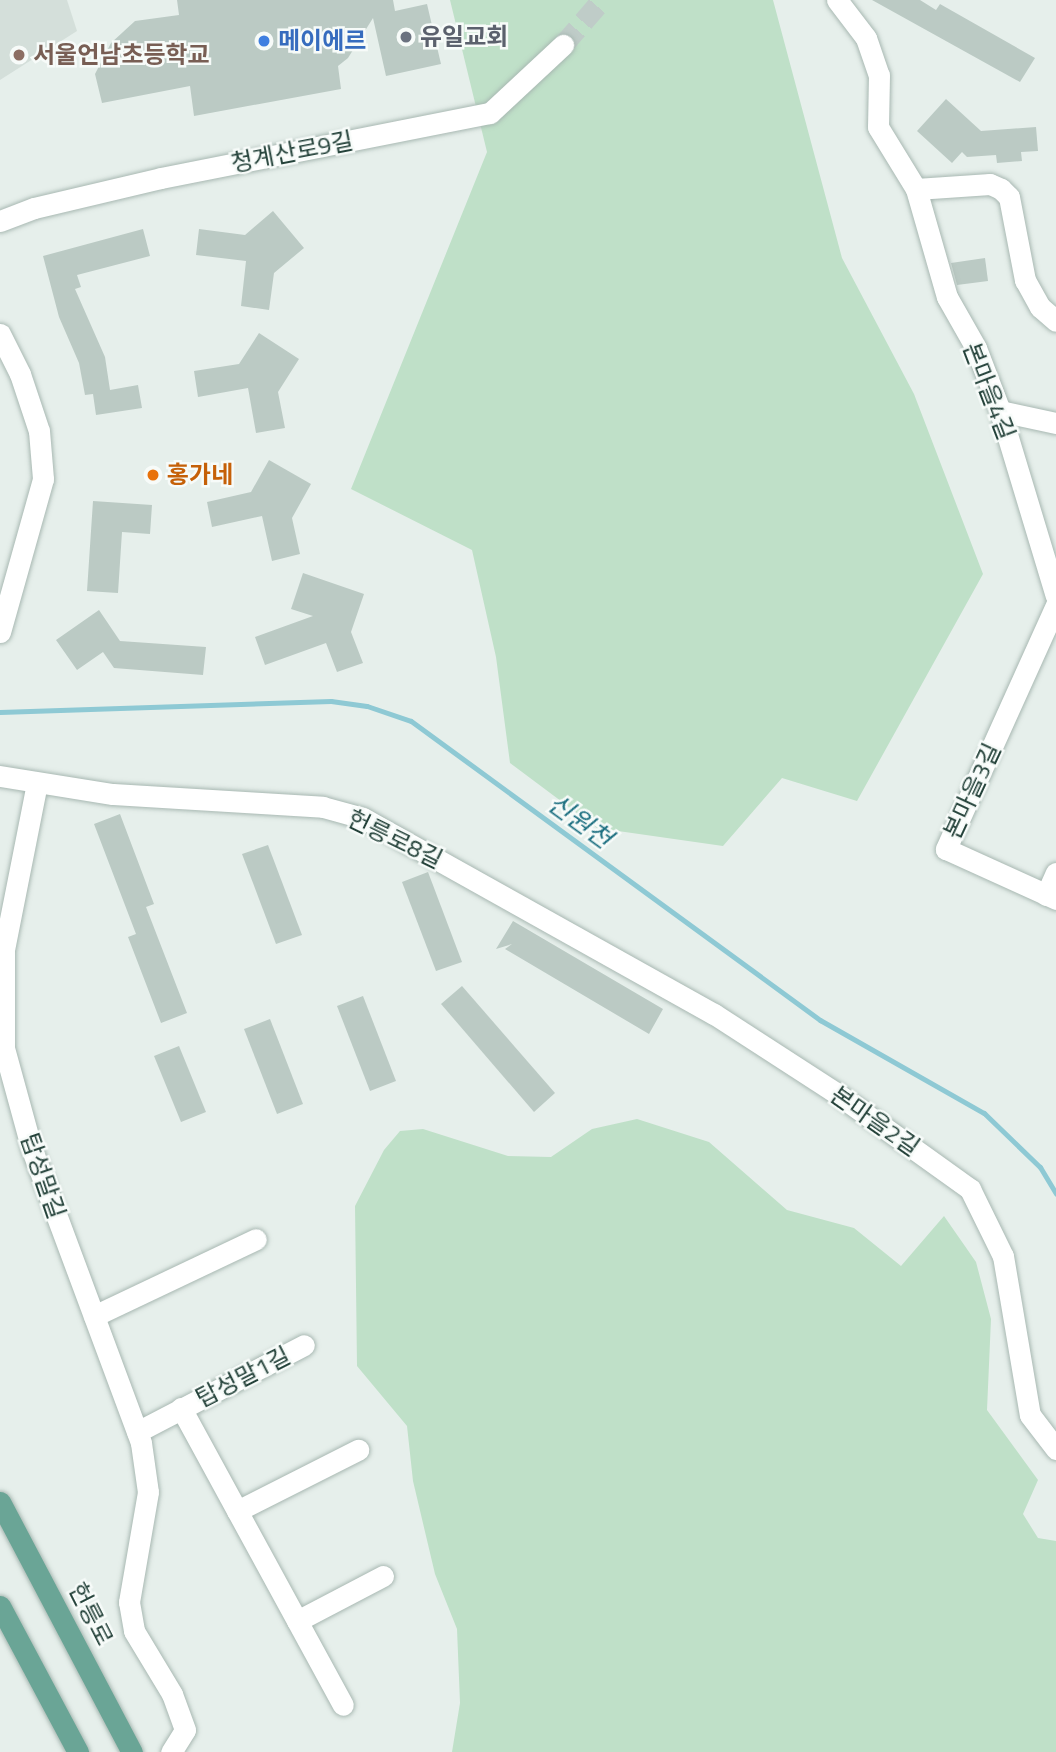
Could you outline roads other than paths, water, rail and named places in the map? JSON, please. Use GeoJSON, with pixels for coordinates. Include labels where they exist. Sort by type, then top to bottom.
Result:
{"type":"FeatureCollection","features":[{"type":"Feature","properties":{"kind":"main road","name":"헌릉로"},"geometry":{"type":"LineString","coordinates":[[0,1502],[132,1752]]}},
{"type":"Feature","properties":{"kind":"main road"},"geometry":{"type":"LineString","coordinates":[[0,1606],[78,1752]]}},
{"type":"Feature","properties":{"kind":"street"},"geometry":{"type":"LineString","coordinates":[[837,0],[866,38],[879,75],[878,127],[916,189],[990,184],[1001,189],[1009,197],[1025,280],[1040,307],[1056,321]]}},
{"type":"Feature","properties":{"kind":"street","name":"청계산로9길"},"geometry":{"type":"LineString","coordinates":[[0,221],[34,208],[161,178],[490,113],[563,45]]}},
{"type":"Feature","properties":{"kind":"street","name":"본마을4길"},"geometry":{"type":"LineString","coordinates":[[916,189],[947,297],[976,348],[1000,411],[1056,596]]}},
{"type":"Feature","properties":{"kind":"street"},"geometry":{"type":"LineString","coordinates":[[0,334],[20,374],[38,431],[43,479],[0,632]]}},
{"type":"Feature","properties":{"kind":"street"},"geometry":{"type":"LineString","coordinates":[[1000,411],[1056,423]]}},
{"type":"Feature","properties":{"kind":"street","name":"본마을3길"},"geometry":{"type":"LineString","coordinates":[[1051,897],[946,849],[1052,614]]}},
{"type":"Feature","properties":{"kind":"street","name":"헌릉로8길"},"geometry":{"type":"LineString","coordinates":[[0,776],[113,794],[323,807],[363,818],[747,1036]]}},
{"type":"Feature","properties":{"kind":"street","name":"탑성말길"},"geometry":{"type":"LineString","coordinates":[[37,783],[4,949],[4,1048],[31,1147],[136,1432],[148,1492],[129,1602],[134,1631],[172,1694],[185,1730],[172,1752]]}},
{"type":"Feature","properties":{"kind":"street"},"geometry":{"type":"LineString","coordinates":[[1051,897],[1056,873]]}},
{"type":"Feature","properties":{"kind":"street","name":"본마을2길"},"geometry":{"type":"LineString","coordinates":[[747,1036],[942,1166],[970,1189],[1003,1256],[1030,1415],[1056,1449]]}},
{"type":"Feature","properties":{"kind":"street"},"geometry":{"type":"LineString","coordinates":[[94,1316],[256,1239]]}},
{"type":"Feature","properties":{"kind":"street","name":"탑성말1길"},"geometry":{"type":"LineString","coordinates":[[136,1432],[304,1345]]}},
{"type":"Feature","properties":{"kind":"street","name":"탑성말1길"},"geometry":{"type":"LineString","coordinates":[[181,1408],[343,1704]]}},
{"type":"Feature","properties":{"kind":"street"},"geometry":{"type":"LineString","coordinates":[[237,1511],[358,1450]]}},
{"type":"Feature","properties":{"kind":"street"},"geometry":{"type":"LineString","coordinates":[[297,1621],[383,1576]]}},
{"type":"Feature","properties":{"kind":"waterway","name":"신원천"},"geometry":{"type":"LineString","coordinates":[[0,712],[331,701],[367,706],[411,721],[820,1020],[984,1113],[1040,1167],[1056,1194]]}},
{"type":"Feature","properties":{"kind":"tunnel"},"geometry":{"type":"LineString","coordinates":[[563,45],[602,0]]}},
{"type":"Feature","properties":{"kind":"place","name":"유일교회"},"geometry":{"type":"Point","coordinates":[406,37]}},
{"type":"Feature","properties":{"kind":"place","name":"메이에르"},"geometry":{"type":"Point","coordinates":[264,41]}},
{"type":"Feature","properties":{"kind":"place","name":"서울언남초등학교"},"geometry":{"type":"Point","coordinates":[19,55]}},
{"type":"Feature","properties":{"kind":"place","name":"홍가네"},"geometry":{"type":"Point","coordinates":[153,475]}}]}
